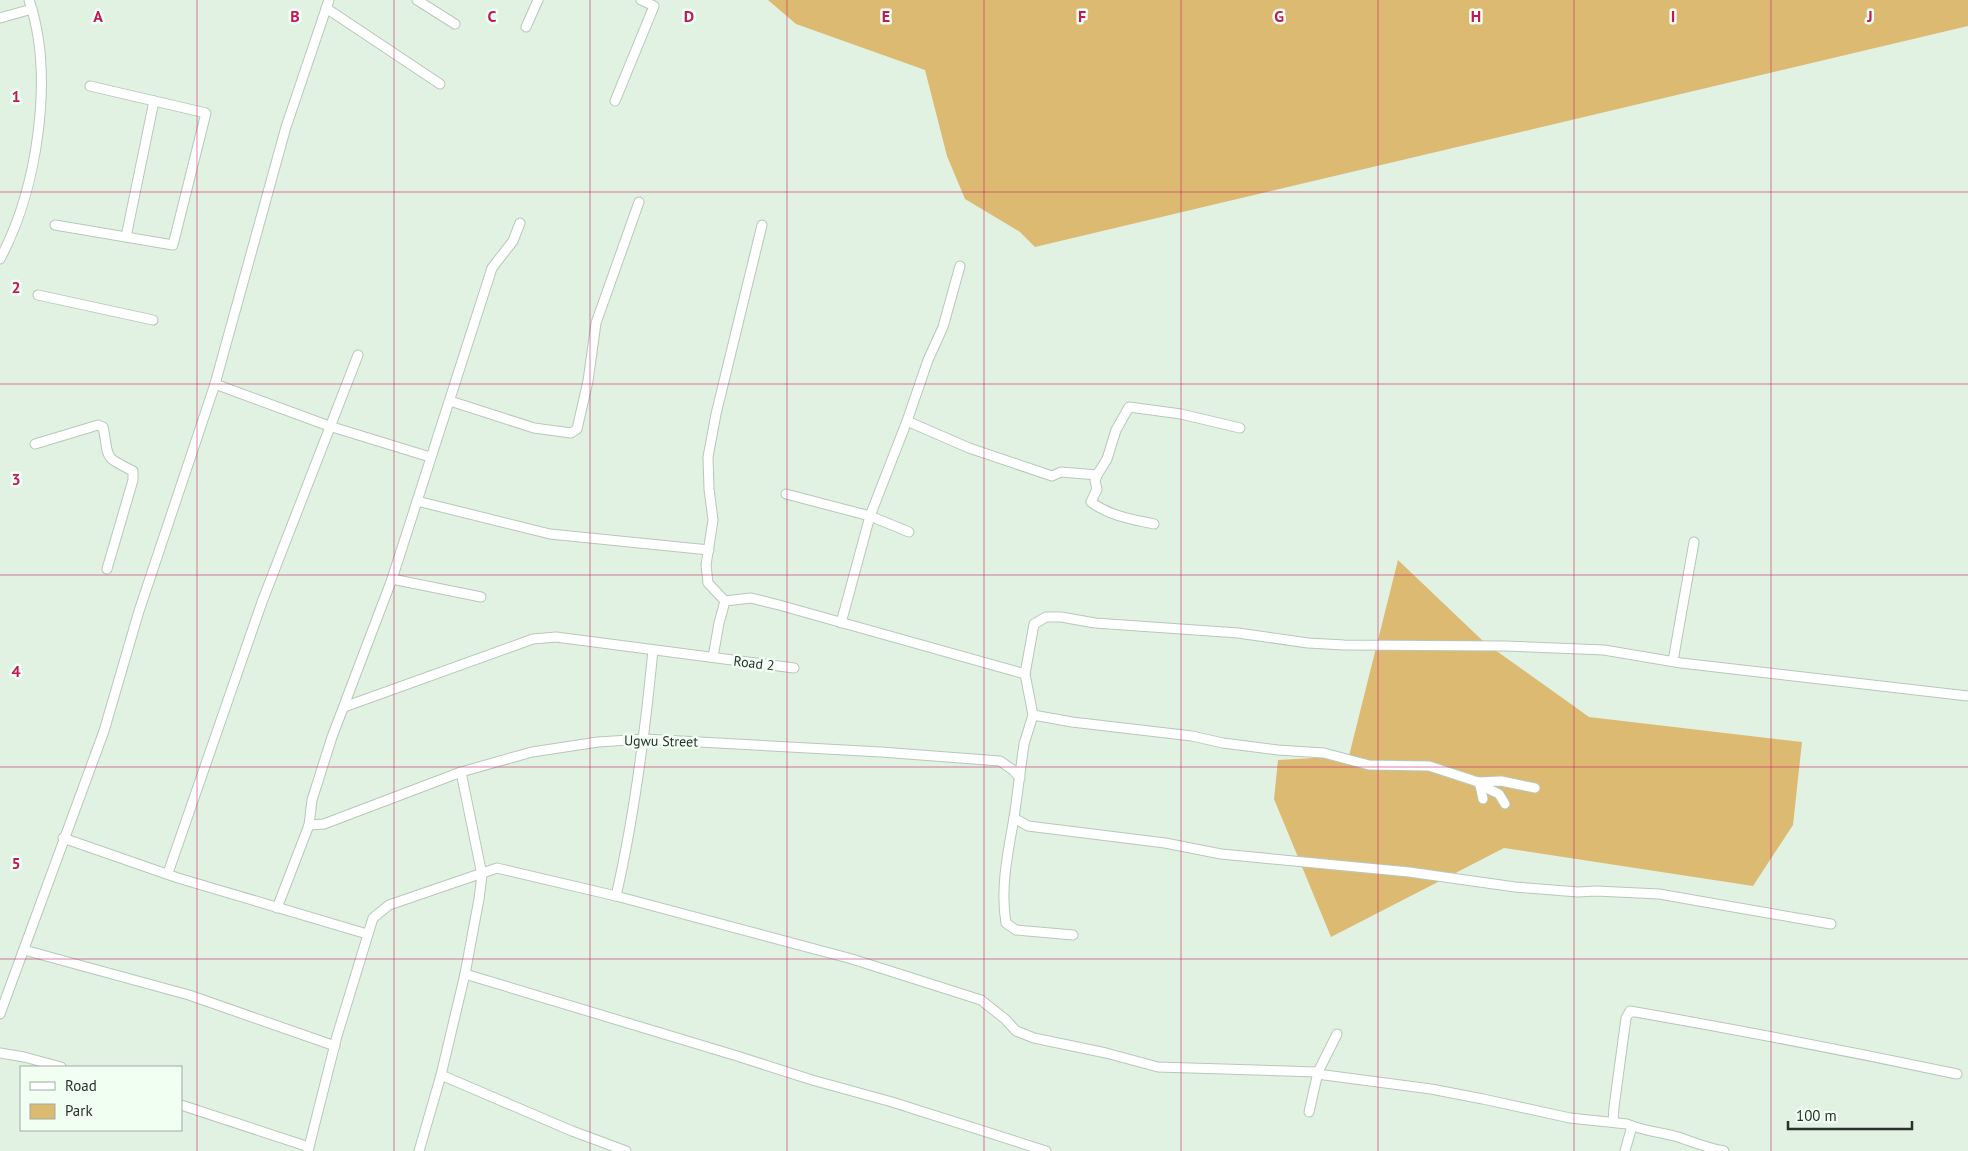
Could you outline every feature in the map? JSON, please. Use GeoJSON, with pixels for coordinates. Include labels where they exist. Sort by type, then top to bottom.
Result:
{"type":"FeatureCollection","features":[{"type":"Feature","properties":{"kind":"street"},"geometry":{"type":"LineString","coordinates":[[0,259],[16,224],[34,162],[39,121],[41,91],[40,59],[29,0]]}},
{"type":"Feature","properties":{"kind":"street"},"geometry":{"type":"LineString","coordinates":[[417,0],[455,24]]}},
{"type":"Feature","properties":{"kind":"street"},"geometry":{"type":"LineString","coordinates":[[526,27],[538,0]]}},
{"type":"Feature","properties":{"kind":"street"},"geometry":{"type":"LineString","coordinates":[[615,101],[654,6],[641,0]]}},
{"type":"Feature","properties":{"kind":"street"},"geometry":{"type":"LineString","coordinates":[[0,1014],[63,838],[104,731],[139,611],[215,384],[286,127],[328,4],[440,84]]}},
{"type":"Feature","properties":{"kind":"street"},"geometry":{"type":"LineString","coordinates":[[0,18],[32,9]]}},
{"type":"Feature","properties":{"kind":"street"},"geometry":{"type":"LineString","coordinates":[[55,225],[173,244],[206,113],[90,86]]}},
{"type":"Feature","properties":{"kind":"street"},"geometry":{"type":"LineString","coordinates":[[126,237],[154,101]]}},
{"type":"Feature","properties":{"kind":"street"},"geometry":{"type":"LineString","coordinates":[[450,401],[534,428],[571,433],[576,429],[588,381],[596,323],[639,202]]}},
{"type":"Feature","properties":{"kind":"street"},"geometry":{"type":"LineString","coordinates":[[277,908],[309,825],[312,800],[332,737],[392,579],[492,268],[513,240],[520,223]]}},
{"type":"Feature","properties":{"kind":"street"},"geometry":{"type":"LineString","coordinates":[[725,601],[708,583],[706,565],[714,520],[709,489],[708,457],[716,414],[762,225]]}},
{"type":"Feature","properties":{"kind":"street"},"geometry":{"type":"LineString","coordinates":[[841,623],[870,516],[907,421],[928,360],[943,327],[960,266]]}},
{"type":"Feature","properties":{"kind":"street"},"geometry":{"type":"LineString","coordinates":[[38,295],[153,320]]}},
{"type":"Feature","properties":{"kind":"street"},"geometry":{"type":"LineString","coordinates":[[168,873],[262,602],[358,355]]}},
{"type":"Feature","properties":{"kind":"street"},"geometry":{"type":"LineString","coordinates":[[215,384],[329,426],[430,457]]}},
{"type":"Feature","properties":{"kind":"street"},"geometry":{"type":"LineString","coordinates":[[1154,524],[1123,518],[1104,511],[1091,502],[1097,489],[1095,481],[1097,475],[1107,459],[1116,430],[1128,407],[1181,414],[1240,428]]}},
{"type":"Feature","properties":{"kind":"street"},"geometry":{"type":"LineString","coordinates":[[907,421],[969,448],[1052,476],[1061,472],[1097,475]]}},
{"type":"Feature","properties":{"kind":"street"},"geometry":{"type":"LineString","coordinates":[[35,444],[98,424],[103,427],[107,455],[111,460],[133,471],[133,480],[107,569]]}},
{"type":"Feature","properties":{"kind":"street"},"geometry":{"type":"LineString","coordinates":[[786,494],[870,516],[909,532]]}},
{"type":"Feature","properties":{"kind":"street"},"geometry":{"type":"LineString","coordinates":[[417,501],[550,534],[709,550]]}},
{"type":"Feature","properties":{"kind":"street"},"geometry":{"type":"LineString","coordinates":[[1673,662],[1694,542]]}},
{"type":"Feature","properties":{"kind":"street"},"geometry":{"type":"LineString","coordinates":[[392,579],[481,598]]}},
{"type":"Feature","properties":{"kind":"street"},"geometry":{"type":"LineString","coordinates":[[725,601],[751,598],[1025,674]]}},
{"type":"Feature","properties":{"kind":"street"},"geometry":{"type":"LineString","coordinates":[[714,657],[718,623],[725,601]]}},
{"type":"Feature","properties":{"kind":"street"},"geometry":{"type":"LineString","coordinates":[[1073,935],[1016,930],[1006,923],[1004,912],[1004,877],[1024,744],[1034,715],[1025,674],[1034,624],[1046,617],[1095,623],[1238,634],[1308,643],[1506,646],[1594,650],[1673,662],[1968,696]]}},
{"type":"Feature","properties":{"kind":"street","name":"Road 2"},"geometry":{"type":"LineString","coordinates":[[344,707],[533,639],[556,636],[794,668]]}},
{"type":"Feature","properties":{"kind":"street"},"geometry":{"type":"LineString","coordinates":[[616,896],[629,836],[644,739],[653,650]]}},
{"type":"Feature","properties":{"kind":"street"},"geometry":{"type":"LineString","coordinates":[[1034,715],[1072,722],[1192,736],[1278,750],[1324,753],[1369,765],[1429,766],[1495,791],[1505,804]]}},
{"type":"Feature","properties":{"kind":"street","name":"Ugwu Street"},"geometry":{"type":"LineString","coordinates":[[309,825],[324,824],[461,772],[532,752],[598,742],[644,739],[872,752],[1000,762],[1013,770],[1020,778]]}},
{"type":"Feature","properties":{"kind":"street"},"geometry":{"type":"LineString","coordinates":[[419,1151],[441,1075],[465,974],[482,875],[461,772]]}},
{"type":"Feature","properties":{"kind":"street"},"geometry":{"type":"LineString","coordinates":[[1479,784],[1501,781],[1535,788]]}},
{"type":"Feature","properties":{"kind":"street"},"geometry":{"type":"LineString","coordinates":[[1479,784],[1483,799]]}},
{"type":"Feature","properties":{"kind":"street"},"geometry":{"type":"LineString","coordinates":[[1014,818],[1028,826],[1165,843],[1221,854],[1410,872],[1515,887],[1578,892],[1659,894],[1831,924]]}},
{"type":"Feature","properties":{"kind":"street"},"geometry":{"type":"LineString","coordinates":[[63,838],[277,908],[367,934]]}},
{"type":"Feature","properties":{"kind":"street"},"geometry":{"type":"LineString","coordinates":[[182,1105],[309,1149],[335,1046],[373,918],[389,905],[482,875],[497,868],[616,896],[852,960],[981,1000],[1005,1019],[1016,1031],[1034,1038],[1106,1053],[1158,1067],[1317,1073],[1431,1089],[1484,1098],[1570,1118],[1614,1122],[1724,1151]]}},
{"type":"Feature","properties":{"kind":"street"},"geometry":{"type":"LineString","coordinates":[[24,950],[189,995],[335,1046]]}},
{"type":"Feature","properties":{"kind":"street"},"geometry":{"type":"LineString","coordinates":[[465,974],[812,1080],[892,1102],[1046,1151]]}},
{"type":"Feature","properties":{"kind":"street"},"geometry":{"type":"LineString","coordinates":[[1614,1122],[1614,1107],[1626,1018],[1630,1011],[1701,1025],[1746,1031],[1956,1074]]}},
{"type":"Feature","properties":{"kind":"street"},"geometry":{"type":"LineString","coordinates":[[1309,1112],[1317,1073],[1337,1034]]}},
{"type":"Feature","properties":{"kind":"street"},"geometry":{"type":"LineString","coordinates":[[0,1053],[57,1066]]}},
{"type":"Feature","properties":{"kind":"street"},"geometry":{"type":"LineString","coordinates":[[441,1075],[572,1131],[626,1151]]}},
{"type":"Feature","properties":{"kind":"street"},"geometry":{"type":"LineString","coordinates":[[1625,1151],[1632,1126]]}},
{"type":"Feature","properties":{"kind":"green space"},"geometry":{"type":"Polygon","coordinates":[[[768,0],[1968,0],[1968,26],[1035,247],[1020,232],[965,199],[947,156],[925,70],[796,24],[768,0]]]}},
{"type":"Feature","properties":{"kind":"green space"},"geometry":{"type":"Polygon","coordinates":[[[1398,560],[1484,642],[1589,717],[1802,742],[1793,825],[1753,886],[1504,848],[1331,937],[1274,799],[1278,760],[1349,756],[1398,560]]]}}]}
